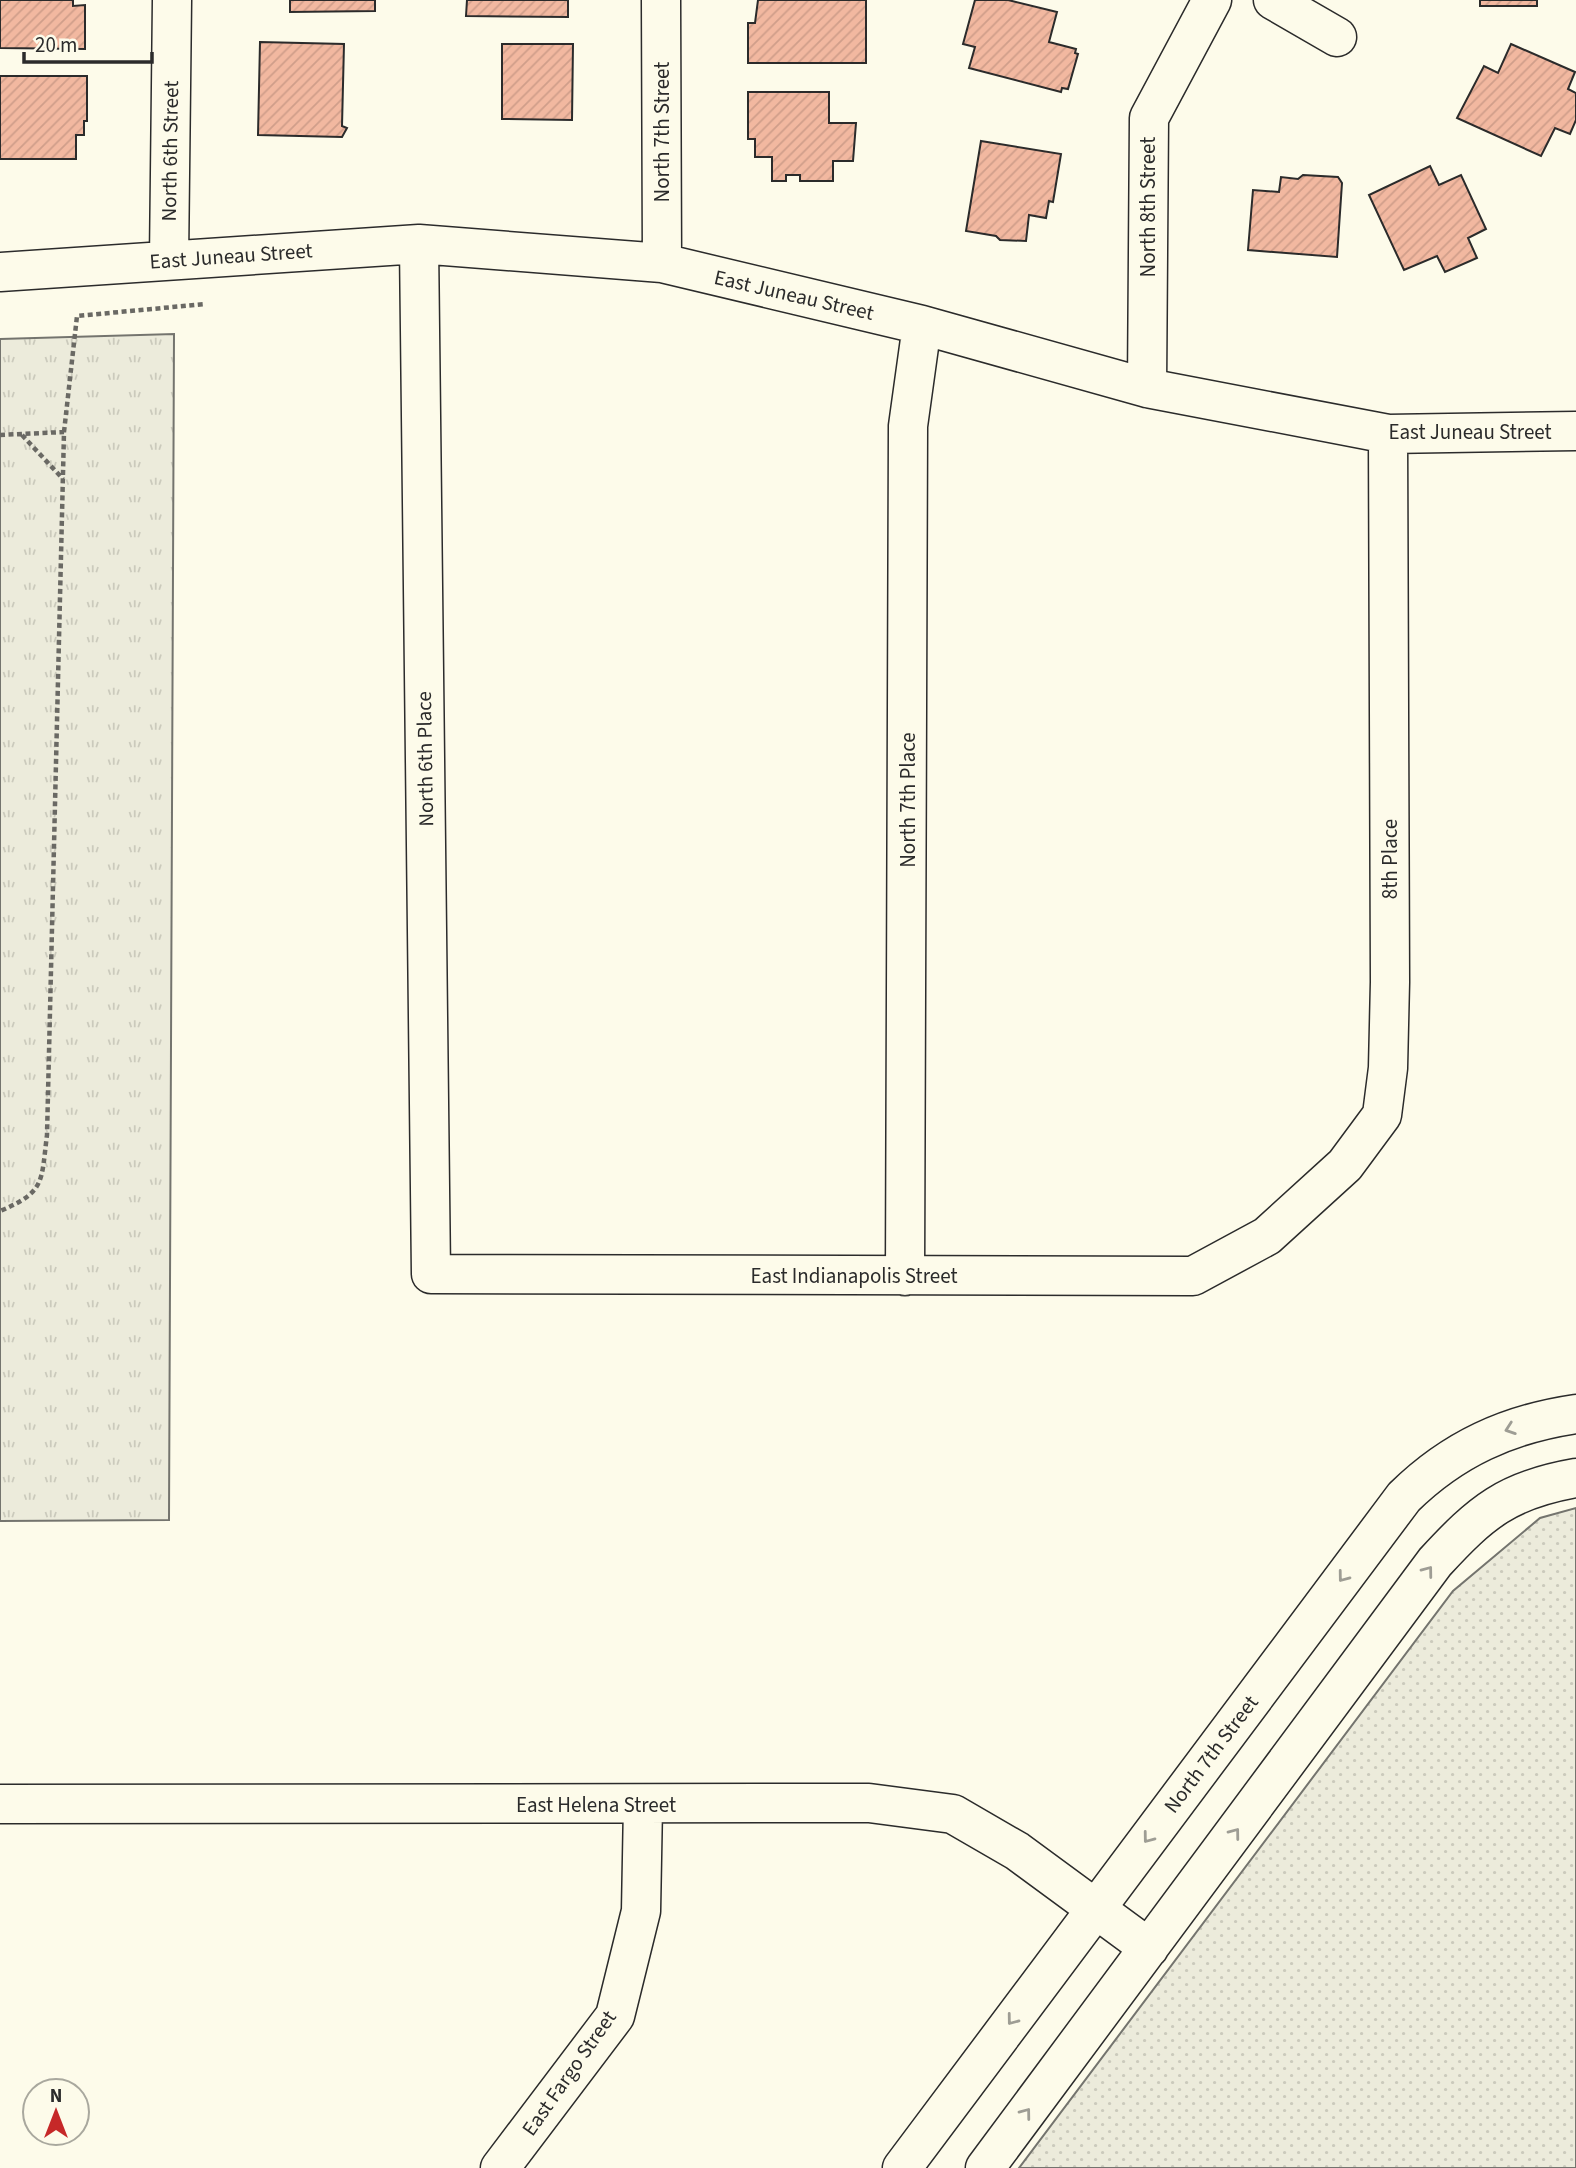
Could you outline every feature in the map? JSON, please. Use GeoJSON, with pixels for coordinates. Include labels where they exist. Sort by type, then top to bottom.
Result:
{"type":"FeatureCollection","features":[{"type":"Feature","properties":{"kind":"street","name":"North 6th Street"},"geometry":{"type":"LineString","coordinates":[[169,260],[172,0]]}},
{"type":"Feature","properties":{"kind":"street","name":"North 7th Street"},"geometry":{"type":"LineString","coordinates":[[661,0],[662,263]]}},
{"type":"Feature","properties":{"kind":"street","name":"North 8th Street"},"geometry":{"type":"LineString","coordinates":[[1147,388],[1149,118],[1212,0]]}},
{"type":"Feature","properties":{"kind":"street"},"geometry":{"type":"LineString","coordinates":[[1273,0],[1337,37]]}},
{"type":"Feature","properties":{"kind":"street","name":"East Juneau Street"},"geometry":{"type":"LineString","coordinates":[[0,272],[419,244],[662,263],[922,326],[1147,388],[1388,434],[1576,431]]}},
{"type":"Feature","properties":{"kind":"street","name":"North 6th Place"},"geometry":{"type":"LineString","coordinates":[[419,244],[431,1274]]}},
{"type":"Feature","properties":{"kind":"street","name":"North 7th Place"},"geometry":{"type":"LineString","coordinates":[[905,1276],[908,426],[922,326]]}},
{"type":"Feature","properties":{"kind":"street","name":"8th Place"},"geometry":{"type":"LineString","coordinates":[[1267,1236],[1345,1165],[1382,1115],[1388,1068],[1390,982],[1388,434]]}},
{"type":"Feature","properties":{"kind":"street","name":"East Indianapolis Street"},"geometry":{"type":"LineString","coordinates":[[431,1274],[1193,1276],[1267,1236]]}},
{"type":"Feature","properties":{"kind":"street","name":"North 7th Street"},"geometry":{"type":"LineString","coordinates":[[902,2168],[1404,1497],[1431,1471],[1491,1436],[1538,1420],[1576,1414]]}},
{"type":"Feature","properties":{"kind":"street"},"geometry":{"type":"LineString","coordinates":[[985,2168],[1435,1562],[1486,1510],[1545,1483],[1576,1478]]}},
{"type":"Feature","properties":{"kind":"street","name":"East Helena Street"},"geometry":{"type":"LineString","coordinates":[[0,1804],[869,1803],[953,1814],[1017,1851],[1149,1948]]}},
{"type":"Feature","properties":{"kind":"street","name":"East Fargo Street"},"geometry":{"type":"LineString","coordinates":[[500,2168],[615,2016],[640,1911],[643,1805]]}},
{"type":"Feature","properties":{"kind":"path"},"geometry":{"type":"LineString","coordinates":[[0,1211],[27,1199],[41,1181],[47,1135],[64,432],[78,316],[205,304]]}},
{"type":"Feature","properties":{"kind":"path"},"geometry":{"type":"LineString","coordinates":[[0,435],[64,432]]}},
{"type":"Feature","properties":{"kind":"path"},"geometry":{"type":"LineString","coordinates":[[21,434],[63,480]]}},
{"type":"Feature","properties":{"kind":"green space"},"geometry":{"type":"Polygon","coordinates":[[[174,334],[169,1520],[0,1521],[0,339],[174,334]]]}},
{"type":"Feature","properties":{"kind":"green space"},"geometry":{"type":"Polygon","coordinates":[[[1576,1508],[1576,2168],[1019,2168],[1453,1591],[1540,1518],[1576,1508]]]}},
{"type":"Feature","properties":{"kind":"building"},"geometry":{"type":"Polygon","coordinates":[[[0,0],[73,0],[73,6],[85,5],[85,49],[0,48],[0,0]]]}},
{"type":"Feature","properties":{"kind":"building"},"geometry":{"type":"Polygon","coordinates":[[[290,0],[375,0],[375,11],[290,12],[290,0]]]}},
{"type":"Feature","properties":{"kind":"building"},"geometry":{"type":"Polygon","coordinates":[[[467,0],[568,0],[568,17],[466,16],[467,0]]]}},
{"type":"Feature","properties":{"kind":"building"},"geometry":{"type":"Polygon","coordinates":[[[758,0],[866,0],[866,63],[748,63],[748,23],[755,23],[758,0]]]}},
{"type":"Feature","properties":{"kind":"building"},"geometry":{"type":"Polygon","coordinates":[[[975,0],[1008,0],[1057,12],[1049,42],[1076,49],[1075,53],[1078,54],[1068,89],[1062,88],[1061,92],[969,68],[975,47],[963,44],[975,0]]]}},
{"type":"Feature","properties":{"kind":"building"},"geometry":{"type":"Polygon","coordinates":[[[1480,0],[1537,0],[1537,6],[1480,6],[1480,0]]]}},
{"type":"Feature","properties":{"kind":"building"},"geometry":{"type":"Polygon","coordinates":[[[260,42],[344,44],[342,126],[347,128],[342,137],[258,135],[260,42]]]}},
{"type":"Feature","properties":{"kind":"building"},"geometry":{"type":"Polygon","coordinates":[[[502,44],[573,44],[572,120],[502,119],[502,44]]]}},
{"type":"Feature","properties":{"kind":"building"},"geometry":{"type":"Polygon","coordinates":[[[1511,44],[1575,72],[1568,89],[1576,93],[1576,120],[1570,134],[1555,128],[1541,156],[1457,118],[1484,66],[1498,73],[1511,44]]]}},
{"type":"Feature","properties":{"kind":"building"},"geometry":{"type":"Polygon","coordinates":[[[0,76],[87,76],[87,121],[84,121],[84,135],[76,135],[76,159],[0,159],[0,76]]]}},
{"type":"Feature","properties":{"kind":"building"},"geometry":{"type":"Polygon","coordinates":[[[748,92],[829,92],[829,123],[856,123],[853,161],[833,161],[833,181],[800,181],[800,175],[786,175],[786,181],[772,181],[772,157],[755,157],[755,139],[748,139],[748,92]]]}},
{"type":"Feature","properties":{"kind":"building"},"geometry":{"type":"Polygon","coordinates":[[[981,141],[1061,154],[1053,202],[1049,201],[1046,218],[1029,215],[1026,241],[1000,240],[996,236],[966,231],[981,141]]]}},
{"type":"Feature","properties":{"kind":"building"},"geometry":{"type":"Polygon","coordinates":[[[1430,166],[1439,185],[1461,175],[1486,229],[1468,238],[1477,258],[1445,272],[1437,256],[1404,270],[1369,195],[1430,166]]]}},
{"type":"Feature","properties":{"kind":"building"},"geometry":{"type":"Polygon","coordinates":[[[1303,175],[1338,177],[1342,183],[1337,257],[1248,250],[1253,190],[1279,192],[1281,177],[1298,179],[1303,175]]]}}]}
